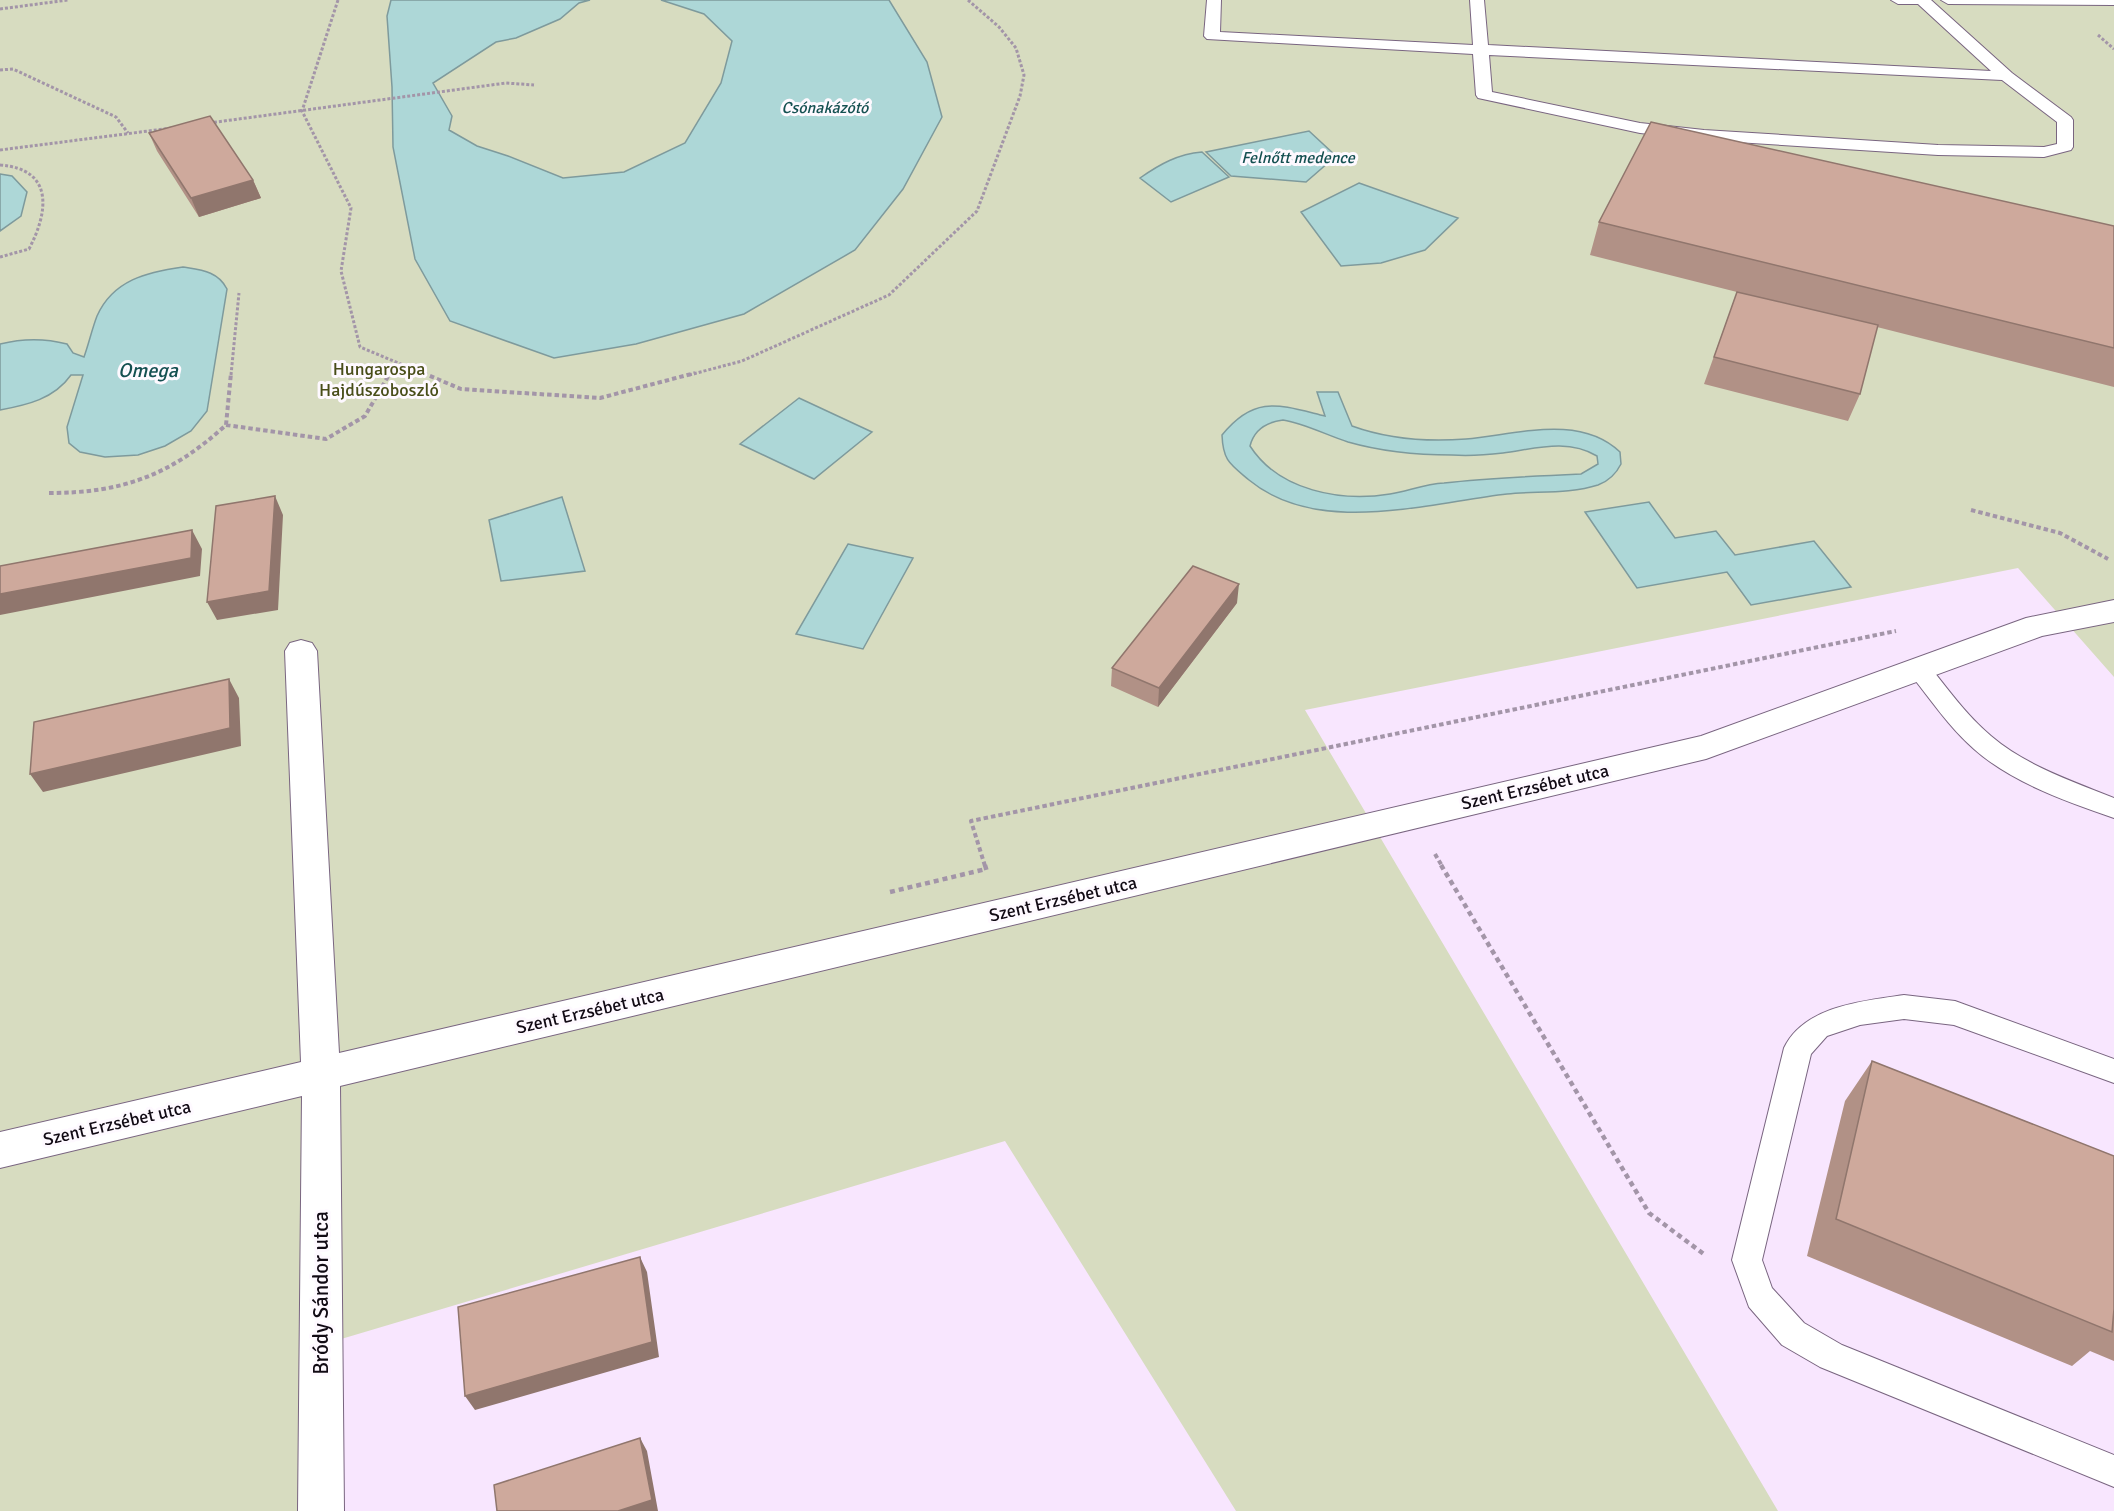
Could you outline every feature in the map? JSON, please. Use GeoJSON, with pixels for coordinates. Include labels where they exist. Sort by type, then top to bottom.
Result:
{"type":"FeatureCollection","features":[{"type":"Feature","properties":{"kind":"street","name":"Szent Erzsébet utca"},"geometry":{"type":"LineString","coordinates":[[0,1150],[1706,747],[2037,626],[2114,611]]}},
{"type":"Feature","properties":{"kind":"street","name":"Bródy Sándor utca"},"geometry":{"type":"LineString","coordinates":[[302,651],[321,1076],[321,1511]]}},
{"type":"Feature","properties":{"kind":"lane"},"geometry":{"type":"LineString","coordinates":[[1214,0],[1212,36],[2006,76]]}},
{"type":"Feature","properties":{"kind":"lane"},"geometry":{"type":"LineString","coordinates":[[1478,0],[1484,95],[1640,128],[1938,150],[2044,152],[2065,147],[2065,120],[2006,76],[1920,0],[1898,0]]}},
{"type":"Feature","properties":{"kind":"lane"},"geometry":{"type":"LineString","coordinates":[[1948,0],[2111,4]]}},
{"type":"Feature","properties":{"kind":"lane"},"geometry":{"type":"LineString","coordinates":[[1919,669],[1957,716],[1993,751],[2046,781],[2114,808]]}},
{"type":"Feature","properties":{"kind":"lane"},"geometry":{"type":"LineString","coordinates":[[2114,1071],[1955,1013],[1904,1007],[1860,1013],[1817,1028],[1798,1048],[1747,1260],[1760,1297],[1793,1334],[1831,1356],[2114,1472]]}},
{"type":"Feature","properties":{"kind":"path"},"geometry":{"type":"LineString","coordinates":[[0,9],[68,0]]}},
{"type":"Feature","properties":{"kind":"path"},"geometry":{"type":"LineString","coordinates":[[338,0],[302,111],[351,208],[341,271],[360,347],[461,389],[600,398],[742,361],[889,295],[977,211],[1020,96],[1024,75],[1016,48],[999,27],[968,0]]}},
{"type":"Feature","properties":{"kind":"path"},"geometry":{"type":"LineString","coordinates":[[0,70],[13,69],[116,117],[128,133]]}},
{"type":"Feature","properties":{"kind":"path"},"geometry":{"type":"LineString","coordinates":[[209,123],[506,83],[534,85]]}},
{"type":"Feature","properties":{"kind":"path"},"geometry":{"type":"LineString","coordinates":[[0,150],[174,127]]}},
{"type":"Feature","properties":{"kind":"path"},"geometry":{"type":"LineString","coordinates":[[0,164],[24,171],[40,183],[45,195],[43,216],[29,249],[0,257]]}},
{"type":"Feature","properties":{"kind":"path"},"geometry":{"type":"LineString","coordinates":[[49,493],[82,494],[125,487],[166,471],[202,449],[226,425],[239,293]]}},
{"type":"Feature","properties":{"kind":"path"},"geometry":{"type":"LineString","coordinates":[[226,425],[326,440],[365,416],[396,362]]}},
{"type":"Feature","properties":{"kind":"path"},"geometry":{"type":"LineString","coordinates":[[1971,510],[2060,534],[2108,559]]}},
{"type":"Feature","properties":{"kind":"path"},"geometry":{"type":"LineString","coordinates":[[999,914],[971,821],[1904,630]]}},
{"type":"Feature","properties":{"kind":"path"},"geometry":{"type":"LineString","coordinates":[[1411,816],[1649,1213],[1760,1297]]}},
{"type":"Feature","properties":{"kind":"green space","name":"Hungarospa Hajdúszoboszló"},"geometry":{"type":"Polygon","coordinates":[[[0,0],[2114,0],[2114,677],[2018,568],[1305,710],[1778,1511],[1236,1511],[1005,1141],[311,1348],[309,1511],[0,1511],[0,0]]]}},
{"type":"Feature","properties":{"kind":"water","name":"Csónakázótó"},"geometry":{"type":"Polygon","coordinates":[[[391,0],[590,0],[579,3],[560,19],[516,38],[496,42],[433,83],[452,116],[449,130],[477,146],[563,178],[624,172],[685,143],[721,83],[732,41],[704,14],[661,0],[889,0],[927,62],[942,117],[903,189],[855,250],[744,314],[636,344],[554,358],[450,321],[415,259],[393,147],[387,16],[391,0]]]}},
{"type":"Feature","properties":{"kind":"water","name":"Felnőtt medence"},"geometry":{"type":"Polygon","coordinates":[[[1309,131],[1336,156],[1306,182],[1231,176],[1206,152],[1309,131]]]}},
{"type":"Feature","properties":{"kind":"water"},"geometry":{"type":"Polygon","coordinates":[[[1202,152],[1229,177],[1171,202],[1140,178],[1170,161],[1202,152]]]}},
{"type":"Feature","properties":{"kind":"water"},"geometry":{"type":"Polygon","coordinates":[[[0,174],[12,176],[27,192],[21,216],[0,231],[0,174]]]}},
{"type":"Feature","properties":{"kind":"water"},"geometry":{"type":"Polygon","coordinates":[[[1359,183],[1458,218],[1425,250],[1381,263],[1341,266],[1301,212],[1359,183]]]}},
{"type":"Feature","properties":{"kind":"water","name":"Omega"},"geometry":{"type":"Polygon","coordinates":[[[183,267],[214,275],[227,289],[207,411],[191,431],[165,446],[138,455],[105,457],[80,452],[69,443],[67,427],[83,375],[71,375],[57,390],[39,400],[0,410],[0,344],[26,340],[50,341],[67,344],[73,353],[84,357],[97,316],[112,294],[132,280],[144,275],[183,267]]]}},
{"type":"Feature","properties":{"kind":"water"},"geometry":{"type":"Polygon","coordinates":[[[1317,392],[1338,392],[1352,426],[1366,430],[1394,437],[1437,440],[1466,439],[1546,429],[1566,430],[1586,433],[1604,440],[1620,452],[1621,464],[1606,481],[1576,490],[1507,494],[1408,509],[1340,512],[1307,508],[1277,497],[1249,480],[1232,466],[1224,451],[1222,435],[1234,422],[1257,408],[1281,406],[1325,416],[1317,392]],[[1283,420],[1267,425],[1258,431],[1250,446],[1277,474],[1312,490],[1332,494],[1371,496],[1437,484],[1495,478],[1581,474],[1598,464],[1597,456],[1574,447],[1562,446],[1471,455],[1387,451],[1348,442],[1283,420]]]}},
{"type":"Feature","properties":{"kind":"water"},"geometry":{"type":"Polygon","coordinates":[[[799,398],[872,432],[814,479],[740,444],[799,398]]]}},
{"type":"Feature","properties":{"kind":"water"},"geometry":{"type":"Polygon","coordinates":[[[562,497],[585,571],[501,581],[489,520],[562,497]]]}},
{"type":"Feature","properties":{"kind":"water"},"geometry":{"type":"Polygon","coordinates":[[[1649,502],[1675,538],[1716,531],[1735,555],[1814,541],[1851,587],[1751,605],[1727,572],[1637,588],[1585,512],[1649,502]]]}},
{"type":"Feature","properties":{"kind":"water"},"geometry":{"type":"Polygon","coordinates":[[[848,544],[913,558],[863,649],[796,634],[848,544]]]}},
{"type":"Feature","properties":{"kind":"building"},"geometry":{"type":"Polygon","coordinates":[[[210,116],[253,180],[191,198],[149,133],[210,116]]]}},
{"type":"Feature","properties":{"kind":"building"},"geometry":{"type":"Polygon","coordinates":[[[1651,122],[2114,226],[2114,348],[1599,222],[1651,122]]]}},
{"type":"Feature","properties":{"kind":"building"},"geometry":{"type":"Polygon","coordinates":[[[1737,292],[1878,325],[1860,394],[1714,357],[1737,292]]]}},
{"type":"Feature","properties":{"kind":"building"},"geometry":{"type":"Polygon","coordinates":[[[275,496],[269,591],[207,602],[216,506],[275,496]]]}},
{"type":"Feature","properties":{"kind":"building"},"geometry":{"type":"Polygon","coordinates":[[[192,530],[191,558],[0,594],[0,566],[192,530]]]}},
{"type":"Feature","properties":{"kind":"building"},"geometry":{"type":"Polygon","coordinates":[[[1193,566],[1239,584],[1159,688],[1112,668],[1193,566]]]}},
{"type":"Feature","properties":{"kind":"building"},"geometry":{"type":"Polygon","coordinates":[[[229,679],[230,728],[30,774],[34,722],[229,679]]]}},
{"type":"Feature","properties":{"kind":"building"},"geometry":{"type":"Polygon","coordinates":[[[1872,1061],[2114,1156],[2112,1332],[1836,1219],[1872,1061]]]}},
{"type":"Feature","properties":{"kind":"building"},"geometry":{"type":"Polygon","coordinates":[[[640,1257],[652,1342],[465,1396],[458,1307],[640,1257]]]}},
{"type":"Feature","properties":{"kind":"building"},"geometry":{"type":"Polygon","coordinates":[[[640,1438],[652,1500],[618,1511],[497,1511],[494,1485],[640,1438]]]}}]}
